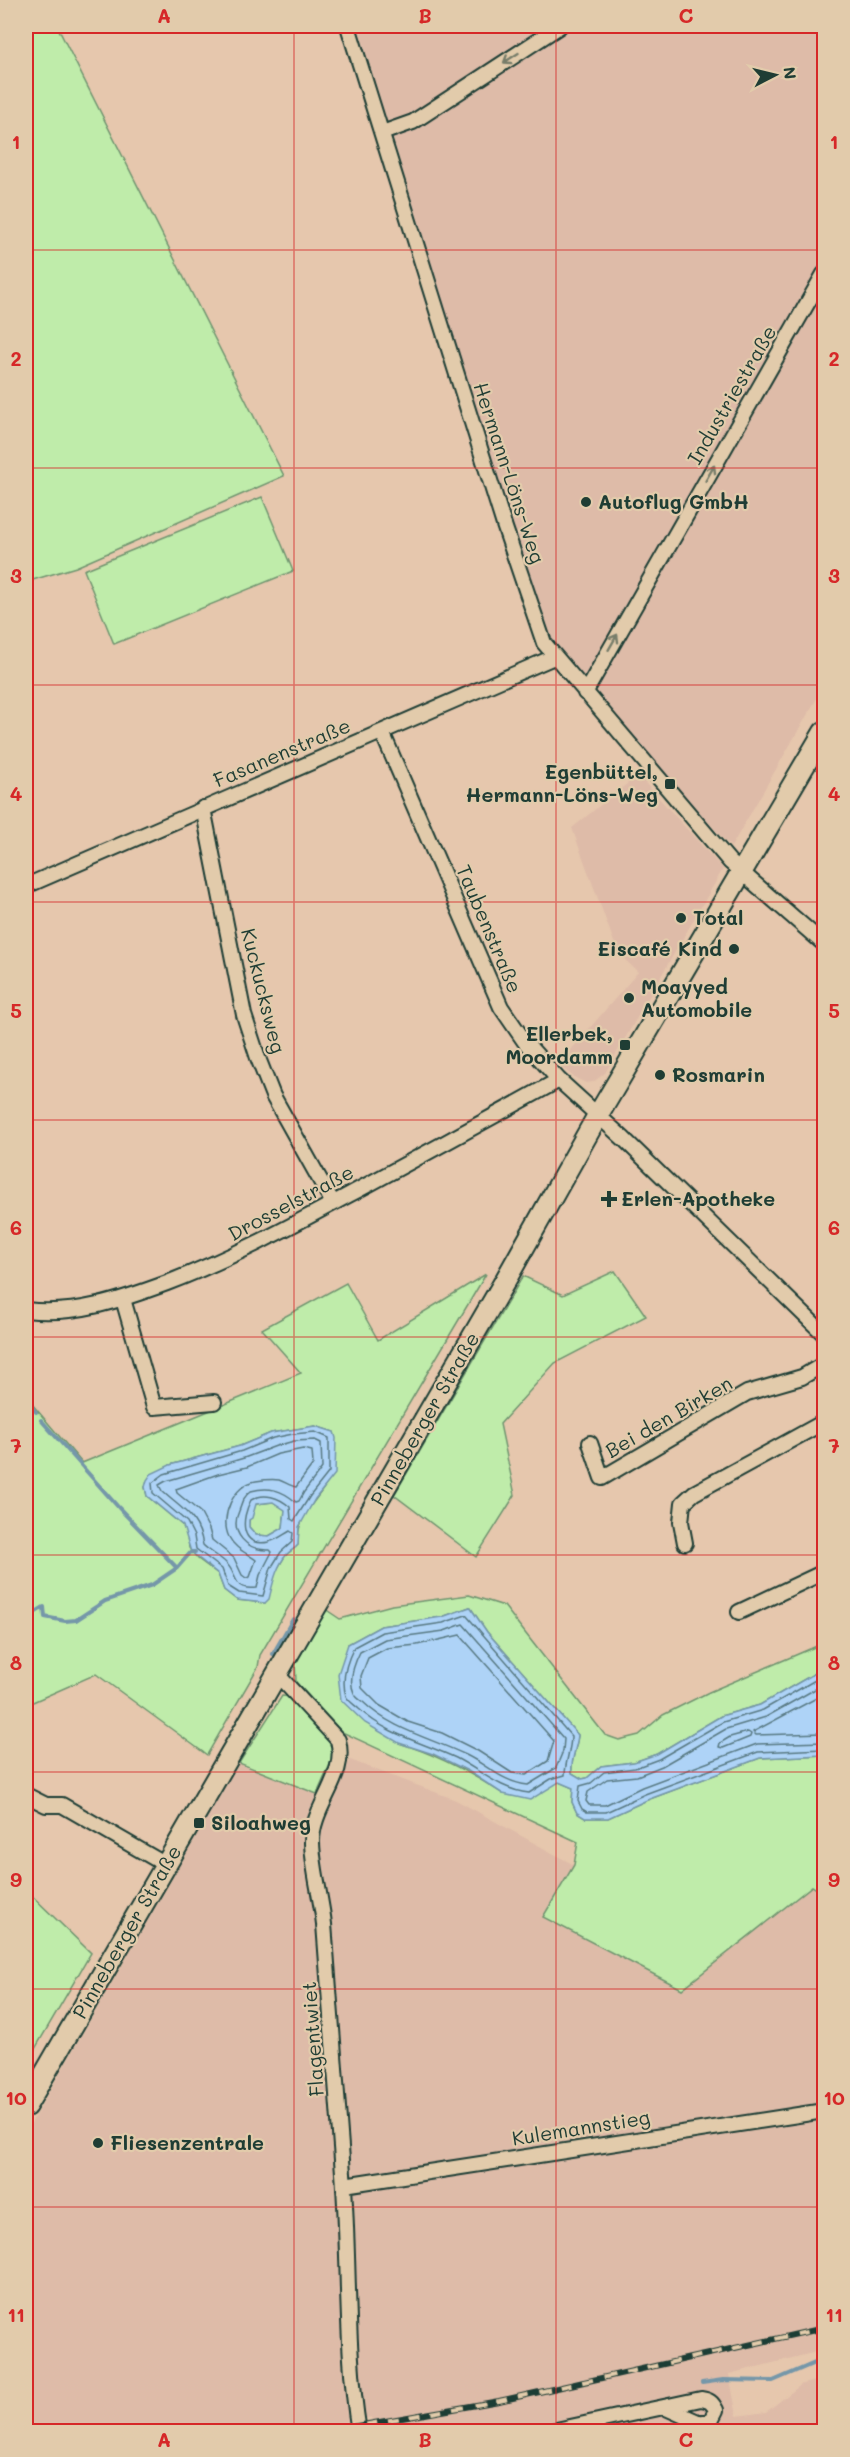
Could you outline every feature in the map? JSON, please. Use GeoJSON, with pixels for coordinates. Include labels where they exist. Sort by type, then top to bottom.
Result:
{"type":"FeatureCollection","features":[{"type":"Feature","properties":{"kind":"main road","name":"Pinneberger Straße"},"geometry":{"type":"LineString","coordinates":[[26,2106],[500,1291],[597,1117],[825,732]]}},
{"type":"Feature","properties":{"kind":"street","name":"Hermann-Löns-Weg"},"geometry":{"type":"LineString","coordinates":[[348,26],[504,525],[544,643],[741,872],[825,944]]}},
{"type":"Feature","properties":{"kind":"street"},"geometry":{"type":"LineString","coordinates":[[382,133],[413,122],[560,26]]}},
{"type":"Feature","properties":{"kind":"street","name":"Industriestraße"},"geometry":{"type":"LineString","coordinates":[[585,693],[825,274]]}},
{"type":"Feature","properties":{"kind":"street","name":"Fasanenstraße"},"geometry":{"type":"LineString","coordinates":[[26,886],[554,657]]}},
{"type":"Feature","properties":{"kind":"street","name":"Taubenstraße"},"geometry":{"type":"LineString","coordinates":[[382,732],[501,1007],[525,1042],[597,1117],[624,1139],[825,1334]]}},
{"type":"Feature","properties":{"kind":"street","name":"Kuckucksweg"},"geometry":{"type":"LineString","coordinates":[[203,808],[244,1015],[258,1058],[273,1096],[333,1203]]}},
{"type":"Feature","properties":{"kind":"street","name":"Drosselstraße"},"geometry":{"type":"LineString","coordinates":[[26,1311],[54,1312],[84,1309],[123,1299],[214,1265],[559,1080]]}},
{"type":"Feature","properties":{"kind":"street"},"geometry":{"type":"LineString","coordinates":[[123,1299],[154,1407],[214,1402]]}},
{"type":"Feature","properties":{"kind":"street","name":"Bei den Birken"},"geometry":{"type":"LineString","coordinates":[[590,1443],[602,1478],[747,1393],[802,1377],[825,1364]]}},
{"type":"Feature","properties":{"kind":"street"},"geometry":{"type":"LineString","coordinates":[[686,1543],[681,1522],[683,1503],[694,1493],[825,1422]]}},
{"type":"Feature","properties":{"kind":"street"},"geometry":{"type":"LineString","coordinates":[[739,1612],[825,1572]]}},
{"type":"Feature","properties":{"kind":"street","name":"Flagentwiet"},"geometry":{"type":"LineString","coordinates":[[275,1677],[338,1740],[341,1751],[335,1778],[320,1807],[312,1840],[323,1921],[344,2185],[352,2356],[359,2432]]}},
{"type":"Feature","properties":{"kind":"street"},"geometry":{"type":"LineString","coordinates":[[26,1795],[46,1805],[62,1805],[166,1865]]}},
{"type":"Feature","properties":{"kind":"street","name":"Kulemannstieg"},"geometry":{"type":"LineString","coordinates":[[344,2185],[825,2111]]}},
{"type":"Feature","properties":{"kind":"street"},"geometry":{"type":"LineString","coordinates":[[547,2432],[663,2407]]}},
{"type":"Feature","properties":{"kind":"shaded area"},"geometry":{"type":"Polygon","coordinates":[[[358,26],[824,26],[824,686],[731,847],[551,651],[358,26]]]}},
{"type":"Feature","properties":{"kind":"shaded area"},"geometry":{"type":"Polygon","coordinates":[[[638,775],[723,869],[605,1073],[593,1082],[586,1083],[558,1065],[638,972],[618,953],[572,828],[638,775]]]}},
{"type":"Feature","properties":{"kind":"shaded area"},"geometry":{"type":"Polygon","coordinates":[[[350,1760],[456,1800],[574,1865],[544,1917],[681,1989],[812,1886],[824,1894],[824,2350],[729,2374],[737,2416],[766,2412],[802,2384],[824,2379],[824,2431],[375,2432],[372,2417],[349,2421],[350,2432],[26,2432],[26,2132],[239,1763],[331,1800],[350,1760]]]}},
{"type":"Feature","properties":{"kind":"green space"},"geometry":{"type":"Polygon","coordinates":[[[26,26],[57,26],[284,476],[76,567],[26,582],[26,26]]]}},
{"type":"Feature","properties":{"kind":"green space"},"geometry":{"type":"Polygon","coordinates":[[[262,497],[293,571],[114,644],[84,570],[262,497]]]}},
{"type":"Feature","properties":{"kind":"green space"},"geometry":{"type":"Polygon","coordinates":[[[615,1271],[646,1316],[555,1363],[500,1424],[515,1495],[476,1557],[394,1495],[523,1276],[563,1295],[615,1271]]]}},
{"type":"Feature","properties":{"kind":"green space"},"geometry":{"type":"Polygon","coordinates":[[[486,1274],[260,1655],[258,1667],[207,1755],[96,1674],[26,1705],[26,1397],[82,1463],[301,1373],[262,1329],[346,1283],[378,1340],[486,1274]],[[315,1426],[271,1433],[240,1446],[170,1465],[145,1487],[147,1496],[183,1526],[189,1548],[198,1559],[218,1574],[224,1590],[237,1600],[265,1603],[276,1571],[285,1556],[298,1545],[299,1528],[304,1516],[332,1474],[334,1432],[315,1426]]]}},
{"type":"Feature","properties":{"kind":"green space"},"geometry":{"type":"Polygon","coordinates":[[[273,1502],[285,1510],[283,1528],[269,1536],[256,1535],[249,1527],[253,1509],[256,1504],[273,1502]]]}},
{"type":"Feature","properties":{"kind":"green space"},"geometry":{"type":"Polygon","coordinates":[[[469,1595],[504,1606],[605,1735],[619,1740],[639,1735],[663,1715],[709,1692],[824,1643],[824,1668],[760,1705],[721,1716],[657,1754],[634,1762],[601,1766],[587,1778],[582,1779],[572,1773],[578,1735],[487,1632],[470,1607],[442,1617],[381,1626],[348,1644],[399,1743],[453,1765],[503,1794],[559,1782],[573,1788],[572,1802],[577,1813],[585,1818],[608,1818],[647,1800],[760,1758],[824,1755],[824,1894],[812,1886],[682,1989],[543,1917],[574,1865],[578,1842],[342,1732],[296,1682],[295,1660],[325,1609],[340,1619],[392,1605],[469,1595]]]}},
{"type":"Feature","properties":{"kind":"green space"},"geometry":{"type":"Polygon","coordinates":[[[282,1696],[292,1697],[328,1739],[334,1755],[317,1794],[239,1763],[282,1696]]]}},
{"type":"Feature","properties":{"kind":"green space"},"geometry":{"type":"Polygon","coordinates":[[[26,1890],[91,1953],[32,2054],[26,2050],[26,1890]]]}},
{"type":"Feature","properties":{"kind":"water"},"geometry":{"type":"Polygon","coordinates":[[[315,1426],[334,1432],[336,1438],[335,1474],[315,1499],[299,1527],[298,1545],[280,1564],[269,1599],[265,1603],[237,1600],[224,1590],[218,1574],[191,1552],[183,1526],[147,1496],[145,1487],[151,1474],[170,1465],[240,1446],[271,1433],[315,1426]],[[273,1502],[256,1504],[252,1518],[249,1520],[249,1527],[256,1535],[269,1536],[283,1528],[285,1510],[273,1502]]]}},
{"type":"Feature","properties":{"kind":"water"},"geometry":{"type":"Polygon","coordinates":[[[470,1607],[487,1632],[578,1735],[572,1773],[582,1779],[587,1778],[601,1766],[634,1762],[657,1754],[721,1716],[760,1705],[824,1668],[824,1755],[760,1758],[647,1800],[608,1818],[585,1818],[577,1813],[572,1802],[573,1788],[559,1782],[530,1800],[503,1794],[468,1771],[433,1754],[399,1743],[365,1723],[341,1700],[338,1674],[348,1644],[381,1626],[442,1617],[470,1607]]]}},
{"type":"Feature","properties":{"kind":"waterway"},"geometry":{"type":"LineString","coordinates":[[26,1401],[36,1412]]}},
{"type":"Feature","properties":{"kind":"waterway"},"geometry":{"type":"LineString","coordinates":[[41,1420],[119,1508],[177,1568]]}},
{"type":"Feature","properties":{"kind":"waterway"},"geometry":{"type":"LineString","coordinates":[[26,1618],[44,1607],[45,1617],[65,1621],[76,1620],[105,1601],[152,1585],[177,1568],[191,1552],[195,1552]]}},
{"type":"Feature","properties":{"kind":"waterway"},"geometry":{"type":"LineString","coordinates":[[273,1654],[293,1619]]}},
{"type":"Feature","properties":{"kind":"waterway"},"geometry":{"type":"LineString","coordinates":[[702,2383],[723,2380],[773,2381],[824,2359]]}},
{"type":"Feature","properties":{"kind":"railway"},"geometry":{"type":"LineString","coordinates":[[323,2432],[499,2401],[824,2328]]}},
{"type":"Feature","properties":{"kind":"place","name":"Autoflug GmbH"},"geometry":{"type":"Point","coordinates":[586,502]}},
{"type":"Feature","properties":{"kind":"place","name":"Egenbüttel, Hermann-Löns-Weg"},"geometry":{"type":"Point","coordinates":[670,784]}},
{"type":"Feature","properties":{"kind":"place","name":"Total"},"geometry":{"type":"Point","coordinates":[681,918]}},
{"type":"Feature","properties":{"kind":"place","name":"Eiscafé Kind"},"geometry":{"type":"Point","coordinates":[734,949]}},
{"type":"Feature","properties":{"kind":"place","name":"Moayyed Automobile"},"geometry":{"type":"Point","coordinates":[629,998]}},
{"type":"Feature","properties":{"kind":"place","name":"Ellerbek, Moordamm"},"geometry":{"type":"Point","coordinates":[625,1045]}},
{"type":"Feature","properties":{"kind":"place","name":"Rosmarin"},"geometry":{"type":"Point","coordinates":[660,1075]}},
{"type":"Feature","properties":{"kind":"place","name":"Erlen-Apotheke"},"geometry":{"type":"Point","coordinates":[609,1199]}},
{"type":"Feature","properties":{"kind":"place","name":"Siloahweg"},"geometry":{"type":"Point","coordinates":[199,1823]}},
{"type":"Feature","properties":{"kind":"place","name":"Fliesenzentrale"},"geometry":{"type":"Point","coordinates":[98,2143]}}]}
